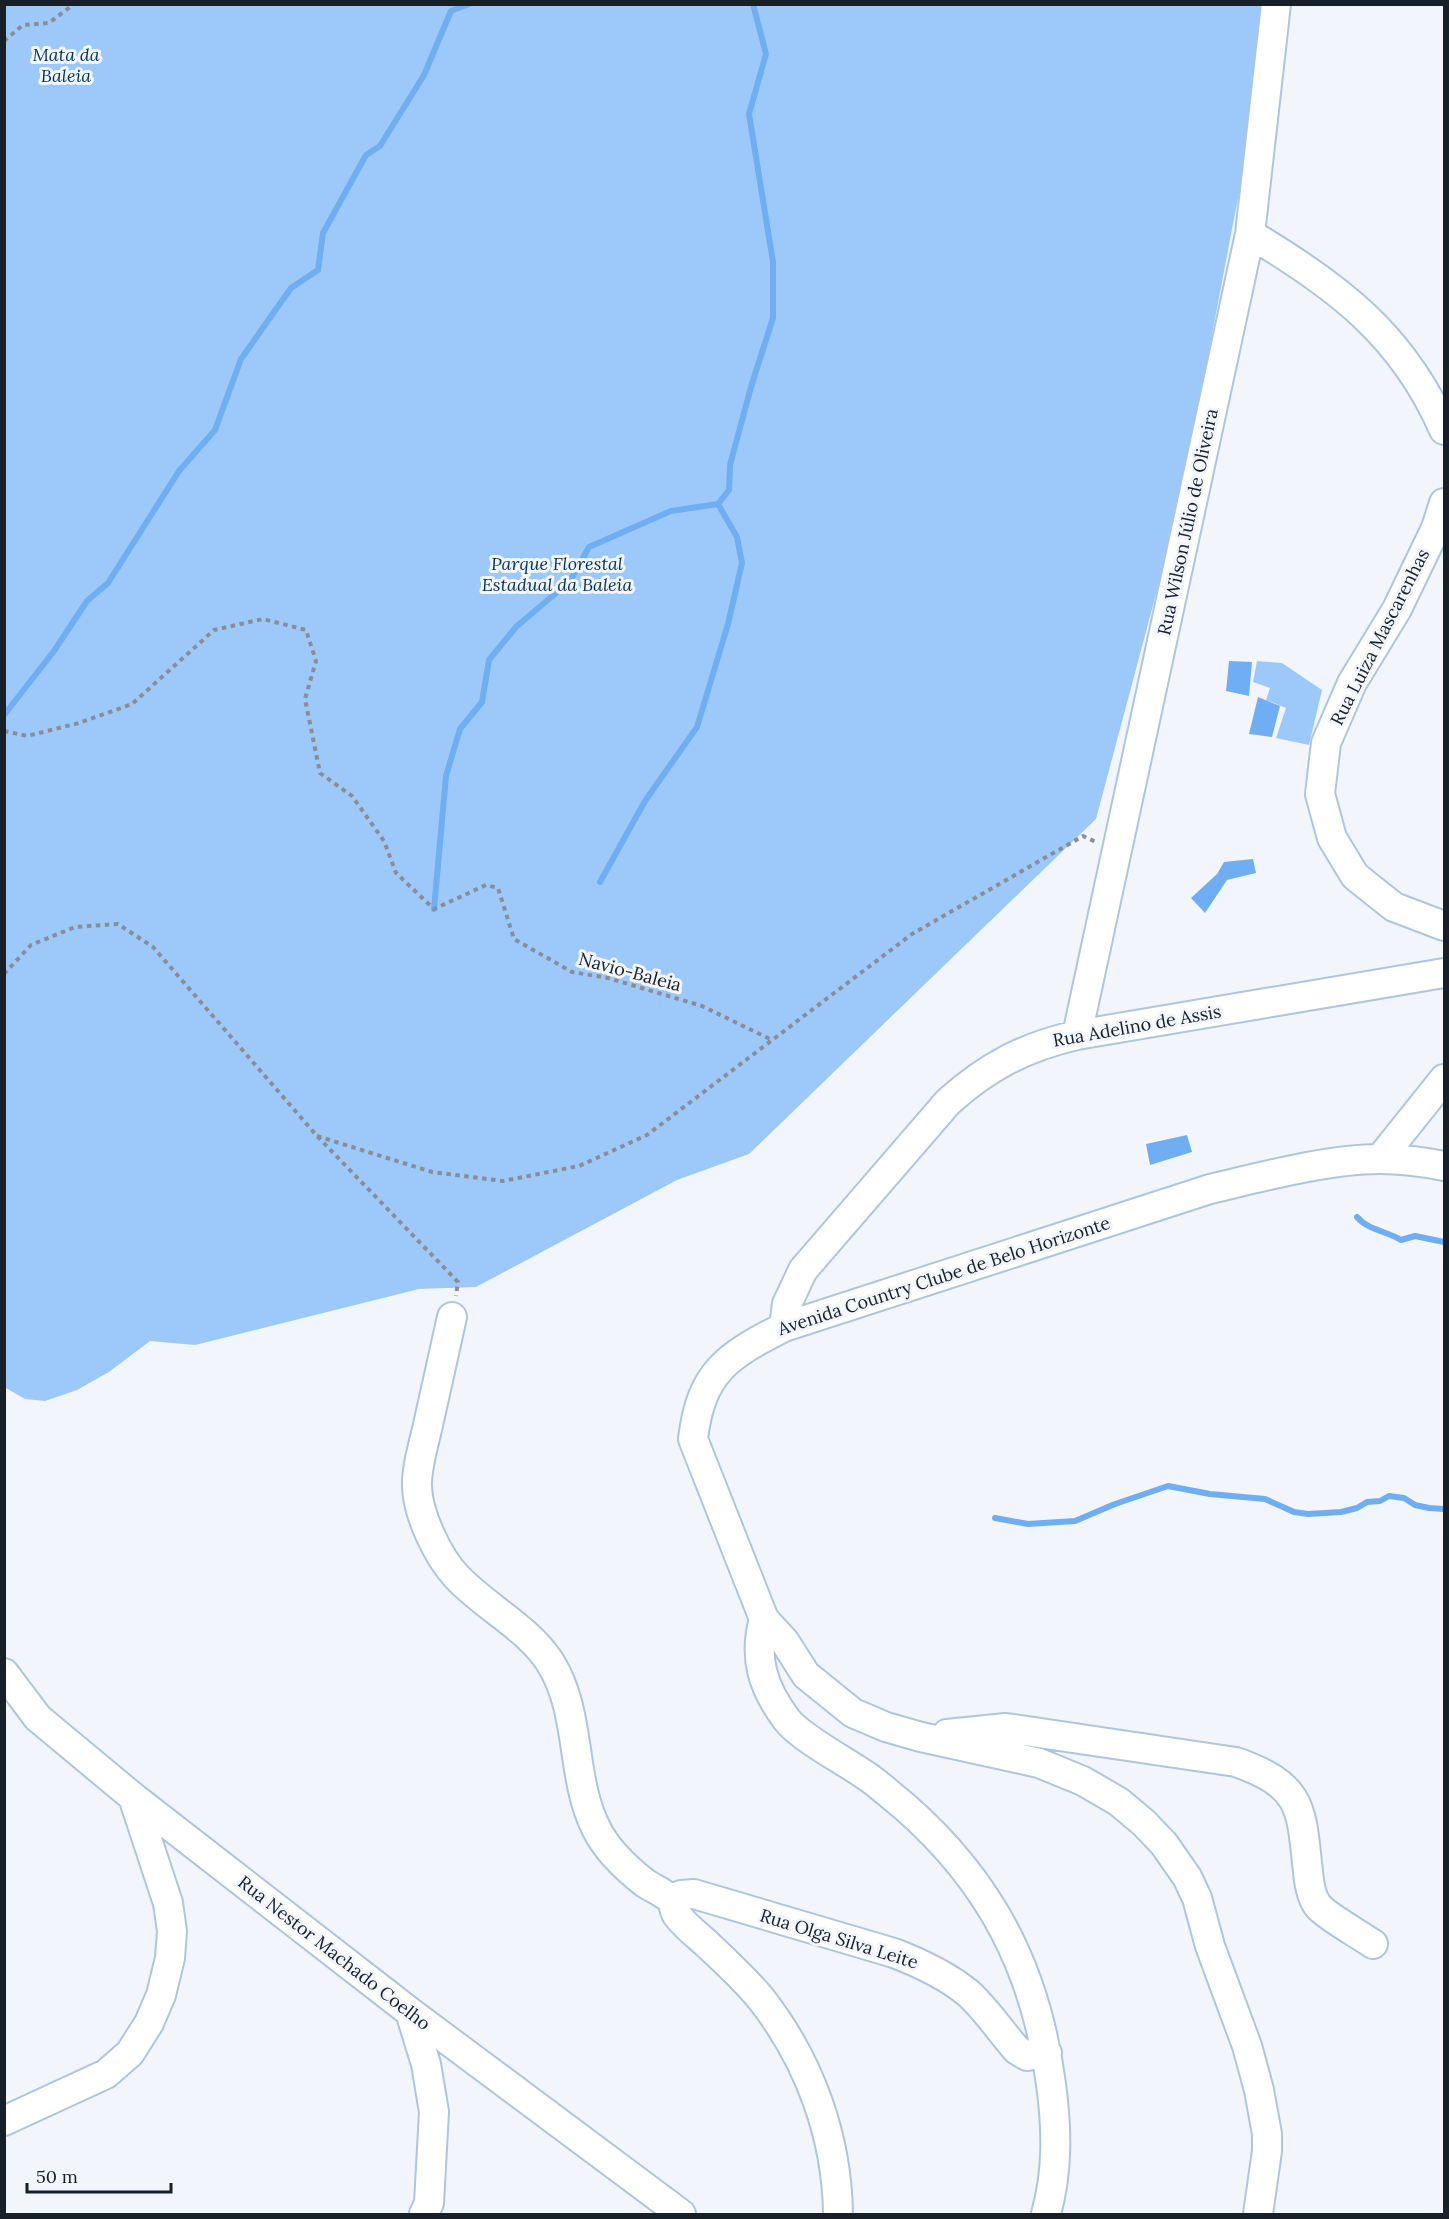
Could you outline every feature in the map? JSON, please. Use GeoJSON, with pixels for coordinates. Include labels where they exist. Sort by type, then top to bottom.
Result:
{"type":"FeatureCollection","features":[{"type":"Feature","properties":{"kind":"street","name":"Rua Wilson Júlio de Oliveira"},"geometry":{"type":"LineString","coordinates":[[1077,1035],[1250,234],[1276,4]]}},
{"type":"Feature","properties":{"kind":"street"},"geometry":{"type":"LineString","coordinates":[[1250,234],[1296,262],[1333,289],[1380,329],[1411,368],[1435,408],[1444,430]]}},
{"type":"Feature","properties":{"kind":"street","name":"Rua Luiza Mascarenhas"},"geometry":{"type":"LineString","coordinates":[[1444,503],[1436,528],[1397,609],[1352,683],[1326,743],[1320,794],[1332,838],[1355,876],[1394,907],[1444,926]]}},
{"type":"Feature","properties":{"kind":"street","name":"Rua Adelino de Assis"},"geometry":{"type":"LineString","coordinates":[[784,1327],[787,1304],[802,1270],[948,1102],[972,1080],[1010,1058],[1042,1043],[1077,1035],[1444,973]]}},
{"type":"Feature","properties":{"kind":"street"},"geometry":{"type":"LineString","coordinates":[[1380,1159],[1444,1079]]}},
{"type":"Feature","properties":{"kind":"street","name":"Avenida Country Clube de Belo Horizonte"},"geometry":{"type":"LineString","coordinates":[[1258,2214],[1267,2151],[1267,2134],[1259,2090],[1247,2046],[1210,1946],[1204,1916],[1176,1860],[1144,1823],[1119,1802],[1083,1781],[1039,1763],[886,1727],[852,1713],[806,1676],[785,1641],[764,1619],[693,1439],[698,1407],[704,1391],[722,1365],[745,1348],[784,1327],[1210,1189],[1270,1174],[1338,1163],[1380,1159],[1444,1166]]}},
{"type":"Feature","properties":{"kind":"street"},"geometry":{"type":"LineString","coordinates":[[452,1317],[423,1446],[417,1487],[423,1514],[434,1544],[456,1576],[530,1638],[550,1662],[567,1700],[586,1803],[596,1829],[609,1849],[635,1873],[671,1900],[676,1914],[725,1960],[762,2000],[790,2041],[813,2087],[824,2116],[838,2185],[838,2214]]}},
{"type":"Feature","properties":{"kind":"street"},"geometry":{"type":"LineString","coordinates":[[764,1619],[758,1639],[761,1670],[777,1706],[789,1723],[867,1776],[936,1836],[962,1865],[983,1894],[1010,1942],[1036,2007],[1047,2053],[1056,2119],[1056,2160],[1046,2214]]}},
{"type":"Feature","properties":{"kind":"street","name":"Rua Nestor Machado Coelho"},"geometry":{"type":"LineString","coordinates":[[4,1673],[38,1718],[133,1797],[410,2012],[677,2213]]}},
{"type":"Feature","properties":{"kind":"street"},"geometry":{"type":"LineString","coordinates":[[921,1737],[1006,1728],[1236,1762],[1263,1772],[1280,1782],[1292,1795],[1303,1827],[1310,1886],[1318,1907],[1373,1944]]}},
{"type":"Feature","properties":{"kind":"street"},"geometry":{"type":"LineString","coordinates":[[4,2121],[106,2073],[130,2053],[149,2023],[161,1995],[170,1958],[172,1931],[168,1903],[133,1797]]}},
{"type":"Feature","properties":{"kind":"street","name":"Rua Olga Silva Leite"},"geometry":{"type":"LineString","coordinates":[[671,1900],[694,1894],[894,1953],[922,1964],[969,1994],[1017,2050],[1027,2056],[1047,2053]]}},
{"type":"Feature","properties":{"kind":"street"},"geometry":{"type":"LineString","coordinates":[[410,2012],[426,2064],[434,2112],[429,2203],[424,2214]]}},
{"type":"Feature","properties":{"kind":"path"},"geometry":{"type":"LineString","coordinates":[[4,41],[23,25],[49,23],[74,4]]}},
{"type":"Feature","properties":{"kind":"path","name":"Navio-Baleia"},"geometry":{"type":"LineString","coordinates":[[4,732],[27,736],[79,723],[132,704],[214,630],[263,619],[306,630],[316,661],[306,699],[320,773],[352,796],[384,841],[396,873],[434,909],[486,885],[498,888],[514,939],[572,972],[608,978],[702,1006],[772,1040]]}},
{"type":"Feature","properties":{"kind":"path"},"geometry":{"type":"LineString","coordinates":[[317,1136],[432,1172],[503,1181],[579,1166],[647,1135],[912,934],[1083,836],[1116,850]]}},
{"type":"Feature","properties":{"kind":"path"},"geometry":{"type":"LineString","coordinates":[[4,974],[31,945],[75,927],[118,924],[153,947],[317,1136],[458,1282],[452,1317]]}},
{"type":"Feature","properties":{"kind":"green space","name":"Parque Florestal Estadual da Baleia"},"geometry":{"type":"Polygon","coordinates":[[[4,5],[1261,5],[1245,161],[1179,508],[1096,819],[749,1154],[677,1180],[476,1287],[419,1289],[195,1345],[150,1341],[109,1372],[77,1390],[45,1401],[25,1399],[4,1387],[4,5]]]}},
{"type":"Feature","properties":{"kind":"green space"},"geometry":{"type":"Polygon","coordinates":[[[1257,661],[1282,663],[1322,690],[1309,745],[1276,738],[1286,708],[1266,700],[1270,688],[1253,682],[1257,661]]]}},
{"type":"Feature","properties":{"kind":"shaded area"},"geometry":{"type":"Polygon","coordinates":[[[1229,661],[1252,662],[1249,696],[1226,691],[1229,661]]]}},
{"type":"Feature","properties":{"kind":"shaded area"},"geometry":{"type":"Polygon","coordinates":[[[1258,697],[1280,706],[1272,737],[1249,734],[1258,697]]]}},
{"type":"Feature","properties":{"kind":"shaded area"},"geometry":{"type":"Polygon","coordinates":[[[1253,859],[1256,873],[1227,880],[1205,913],[1191,898],[1217,874],[1224,862],[1253,859]]]}},
{"type":"Feature","properties":{"kind":"shaded area"},"geometry":{"type":"Polygon","coordinates":[[[1187,1135],[1192,1152],[1150,1165],[1146,1144],[1187,1135]]]}},
{"type":"Feature","properties":{"kind":"waterway"},"geometry":{"type":"LineString","coordinates":[[4,715],[54,651],[87,601],[108,583],[179,471],[215,430],[241,359],[291,288],[318,270],[323,233],[366,155],[380,146],[424,75],[451,11],[469,4]]}},
{"type":"Feature","properties":{"kind":"waterway"},"geometry":{"type":"LineString","coordinates":[[600,882],[645,801],[697,727],[728,624],[742,563],[737,537],[718,504],[729,490],[730,465],[773,318],[773,262],[749,114],[766,54],[753,4]]}},
{"type":"Feature","properties":{"kind":"waterway"},"geometry":{"type":"LineString","coordinates":[[434,909],[446,776],[460,729],[482,702],[489,660],[516,627],[570,581],[589,547],[671,511],[718,504]]}},
{"type":"Feature","properties":{"kind":"waterway"},"geometry":{"type":"LineString","coordinates":[[1357,1217],[1366,1225],[1401,1240],[1415,1236],[1444,1242]]}},
{"type":"Feature","properties":{"kind":"waterway"},"geometry":{"type":"LineString","coordinates":[[995,1518],[1028,1524],[1075,1521],[1115,1504],[1168,1486],[1210,1494],[1265,1499],[1294,1512],[1308,1514],[1341,1512],[1357,1508],[1367,1502],[1380,1501],[1389,1496],[1404,1498],[1415,1505],[1444,1509]]}},
{"type":"Feature","properties":{"kind":"park label","name":"Mata da Baleia"},"geometry":{"type":"Point","coordinates":[66,65]}}]}
